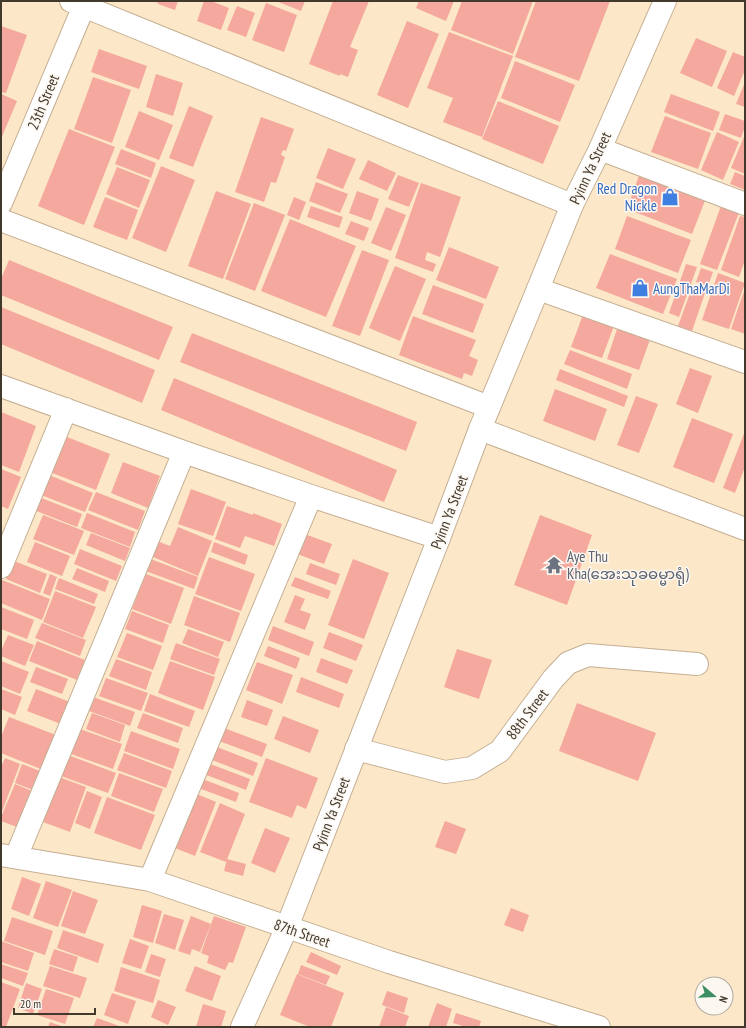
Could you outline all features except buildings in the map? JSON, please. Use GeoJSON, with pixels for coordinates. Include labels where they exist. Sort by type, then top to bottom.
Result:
{"type":"FeatureCollection","features":[{"type":"Feature","properties":{"kind":"street","name":"Pyinn Ya Street"},"geometry":{"type":"LineString","coordinates":[[242,1027],[287,927],[480,429],[572,205],[600,149],[665,1]]}},
{"type":"Feature","properties":{"kind":"street"},"geometry":{"type":"LineString","coordinates":[[80,3],[572,205]]}},
{"type":"Feature","properties":{"kind":"street","name":"23th Street"},"geometry":{"type":"LineString","coordinates":[[1,203],[80,3]]}},
{"type":"Feature","properties":{"kind":"street"},"geometry":{"type":"LineString","coordinates":[[600,149],[745,204]]}},
{"type":"Feature","properties":{"kind":"street"},"geometry":{"type":"LineString","coordinates":[[1,220],[489,407]]}},
{"type":"Feature","properties":{"kind":"street"},"geometry":{"type":"LineString","coordinates":[[538,289],[745,362]]}},
{"type":"Feature","properties":{"kind":"street"},"geometry":{"type":"LineString","coordinates":[[1,386],[184,452],[439,538]]}},
{"type":"Feature","properties":{"kind":"street"},"geometry":{"type":"LineString","coordinates":[[1,567],[66,409]]}},
{"type":"Feature","properties":{"kind":"street"},"geometry":{"type":"LineString","coordinates":[[480,429],[745,529]]}},
{"type":"Feature","properties":{"kind":"street"},"geometry":{"type":"LineString","coordinates":[[8,856],[184,452]]}},
{"type":"Feature","properties":{"kind":"street"},"geometry":{"type":"LineString","coordinates":[[150,880],[311,496]]}},
{"type":"Feature","properties":{"kind":"street","name":"88th Street"},"geometry":{"type":"LineString","coordinates":[[356,749],[445,772],[472,768],[500,750],[553,679],[568,663],[588,655],[697,664]]}},
{"type":"Feature","properties":{"kind":"street","name":"87th Street"},"geometry":{"type":"LineString","coordinates":[[8,856],[150,880],[396,965],[599,1027]]}},
{"type":"Feature","properties":{"kind":"place","name":"Red Dragon Nickle"},"geometry":{"type":"Point","coordinates":[670,197]}},
{"type":"Feature","properties":{"kind":"place","name":"AungThaMarDi"},"geometry":{"type":"Point","coordinates":[640,288]}},
{"type":"Feature","properties":{"kind":"place","name":"Aye Thu Kha(အေးသုခဓမ္မာရုံ)"},"geometry":{"type":"Point","coordinates":[554,565]}}]}
